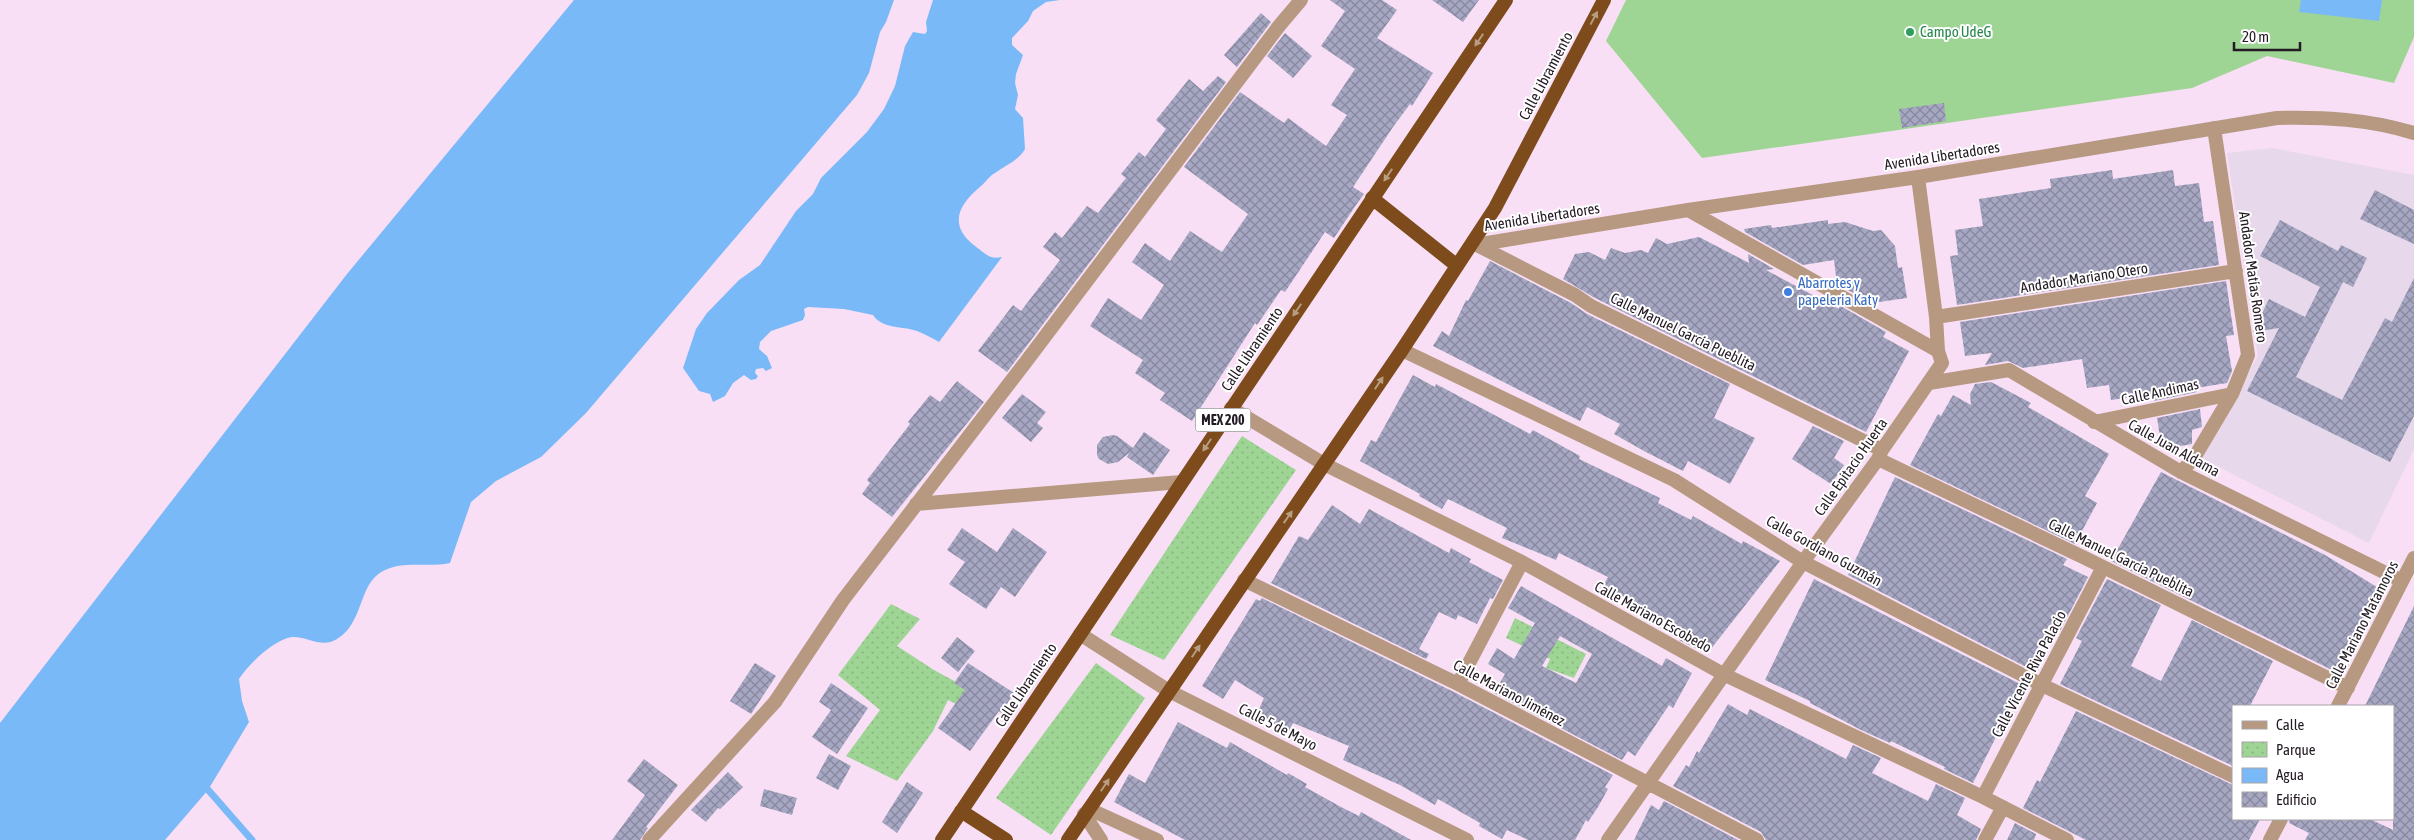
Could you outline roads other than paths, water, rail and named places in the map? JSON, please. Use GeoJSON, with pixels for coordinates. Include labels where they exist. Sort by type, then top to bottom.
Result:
{"type":"FeatureCollection","features":[{"type":"Feature","properties":{"kind":"highway","name":"Calle Libramiento"},"geometry":{"type":"LineString","coordinates":[[942,840],[1506,0]]}},
{"type":"Feature","properties":{"kind":"highway","name":"Calle Libramiento"},"geometry":{"type":"LineString","coordinates":[[1068,840],[1474,242],[1495,208],[1604,0]]}},
{"type":"Feature","properties":{"kind":"highway"},"geometry":{"type":"LineString","coordinates":[[1372,198],[1456,266]]}},
{"type":"Feature","properties":{"kind":"highway"},"geometry":{"type":"LineString","coordinates":[[961,811],[1006,840]]}},
{"type":"Feature","properties":{"kind":"street"},"geometry":{"type":"LineString","coordinates":[[649,840],[775,702],[843,600],[1025,363],[1279,26],[1301,0]]}},
{"type":"Feature","properties":{"kind":"street","name":"Avenida Libertadores"},"geometry":{"type":"LineString","coordinates":[[1474,242],[1918,177],[2277,118],[2329,117],[2395,127],[2414,133]]}},
{"type":"Feature","properties":{"kind":"street","name":"Andador Matías Romero"},"geometry":{"type":"LineString","coordinates":[[2181,472],[2194,458],[2232,394],[2248,356],[2214,128]]}},
{"type":"Feature","properties":{"kind":"street","name":"Calle Epitacio Huerta"},"geometry":{"type":"LineString","coordinates":[[1608,840],[1880,455],[1942,363],[1938,351],[1936,318],[1918,177]]}},
{"type":"Feature","properties":{"kind":"street"},"geometry":{"type":"LineString","coordinates":[[1688,210],[1938,351]]}},
{"type":"Feature","properties":{"kind":"street","name":"Calle Manuel García Pueblita"},"geometry":{"type":"LineString","coordinates":[[1474,242],[1575,295],[1591,306],[1880,455],[2348,688]]}},
{"type":"Feature","properties":{"kind":"street","name":"Andador Mariano Otero"},"geometry":{"type":"LineString","coordinates":[[1936,318],[2236,271]]}},
{"type":"Feature","properties":{"kind":"street","name":"Calle Gordiano Guzmán"},"geometry":{"type":"LineString","coordinates":[[1402,350],[1674,480],[1803,562],[2042,685],[2232,776]]}},
{"type":"Feature","properties":{"kind":"street","name":"Calle Juan Aldama"},"geometry":{"type":"LineString","coordinates":[[1929,383],[2009,370],[2181,472],[2402,581]]}},
{"type":"Feature","properties":{"kind":"street","name":"Calle Andimas"},"geometry":{"type":"LineString","coordinates":[[2094,422],[2232,394]]}},
{"type":"Feature","properties":{"kind":"street","name":"Calle Mariano Escobedo"},"geometry":{"type":"LineString","coordinates":[[1231,408],[1324,464],[1522,562],[1725,675],[1983,796],[2066,840]]}},
{"type":"Feature","properties":{"kind":"street"},"geometry":{"type":"LineString","coordinates":[[916,504],[1182,482]]}},
{"type":"Feature","properties":{"kind":"street","name":"Calle Mariano Matamoros"},"geometry":{"type":"LineString","coordinates":[[2339,705],[2414,558]]}},
{"type":"Feature","properties":{"kind":"street"},"geometry":{"type":"LineString","coordinates":[[1458,684],[1522,562]]}},
{"type":"Feature","properties":{"kind":"street","name":"Calle Vicente Riva Palacio"},"geometry":{"type":"LineString","coordinates":[[1983,796],[2103,567]]}},
{"type":"Feature","properties":{"kind":"street","name":"Calle Mariano Jiménez"},"geometry":{"type":"LineString","coordinates":[[1244,580],[1458,684],[1756,840]]}},
{"type":"Feature","properties":{"kind":"street","name":"Calle 5 de Mayo"},"geometry":{"type":"LineString","coordinates":[[1080,634],[1169,691],[1467,840]]}},
{"type":"Feature","properties":{"kind":"street"},"geometry":{"type":"LineString","coordinates":[[1986,840],[2003,807]]}},
{"type":"Feature","properties":{"kind":"street"},"geometry":{"type":"LineString","coordinates":[[1087,812],[1101,840]]}},
{"type":"Feature","properties":{"kind":"street"},"geometry":{"type":"LineString","coordinates":[[1087,812],[1157,840]]}},
{"type":"Feature","properties":{"kind":"street"},"geometry":{"type":"LineString","coordinates":[[2270,840],[2280,820]]}},
{"type":"Feature","properties":{"kind":"water"},"geometry":{"type":"Polygon","coordinates":[[[574,0],[894,0],[880,32],[869,73],[857,95],[586,413],[541,457],[496,481],[471,502],[450,563],[399,566],[383,571],[369,585],[352,623],[346,632],[337,639],[325,643],[298,637],[285,639],[262,654],[249,667],[239,679],[242,701],[249,722],[208,790],[165,840],[0,840],[0,723],[347,274],[574,0]]]}},
{"type":"Feature","properties":{"kind":"water"},"geometry":{"type":"Polygon","coordinates":[[[933,0],[1060,0],[1046,2],[1033,11],[1028,21],[1012,38],[1012,45],[1023,55],[1016,74],[1015,83],[1018,95],[1015,109],[1023,118],[1025,149],[1015,160],[991,176],[973,193],[959,215],[961,230],[975,246],[994,258],[1002,257],[939,342],[911,329],[882,323],[873,315],[844,309],[808,307],[804,309],[805,315],[803,320],[771,331],[760,342],[759,349],[767,356],[772,368],[766,371],[763,368],[756,369],[755,373],[758,376],[756,379],[751,380],[744,375],[733,383],[725,396],[713,402],[710,394],[699,391],[683,368],[696,329],[707,313],[739,280],[760,265],[796,211],[813,194],[821,178],[867,132],[884,109],[895,86],[905,46],[913,32],[925,34],[927,31],[926,22],[933,0]]]}},
{"type":"Feature","properties":{"kind":"water"},"geometry":{"type":"Polygon","coordinates":[[[2301,0],[2382,0],[2379,21],[2299,12],[2301,0]]]}},
{"type":"Feature","properties":{"kind":"waterway"},"geometry":{"type":"LineString","coordinates":[[203,784],[252,840]]}},
{"type":"Feature","properties":{"kind":"place","name":"Campo UdeG"},"geometry":{"type":"Point","coordinates":[1910,32]}},
{"type":"Feature","properties":{"kind":"place","name":"Abarrotes y papelería Katy"},"geometry":{"type":"Point","coordinates":[1788,292]}}]}
